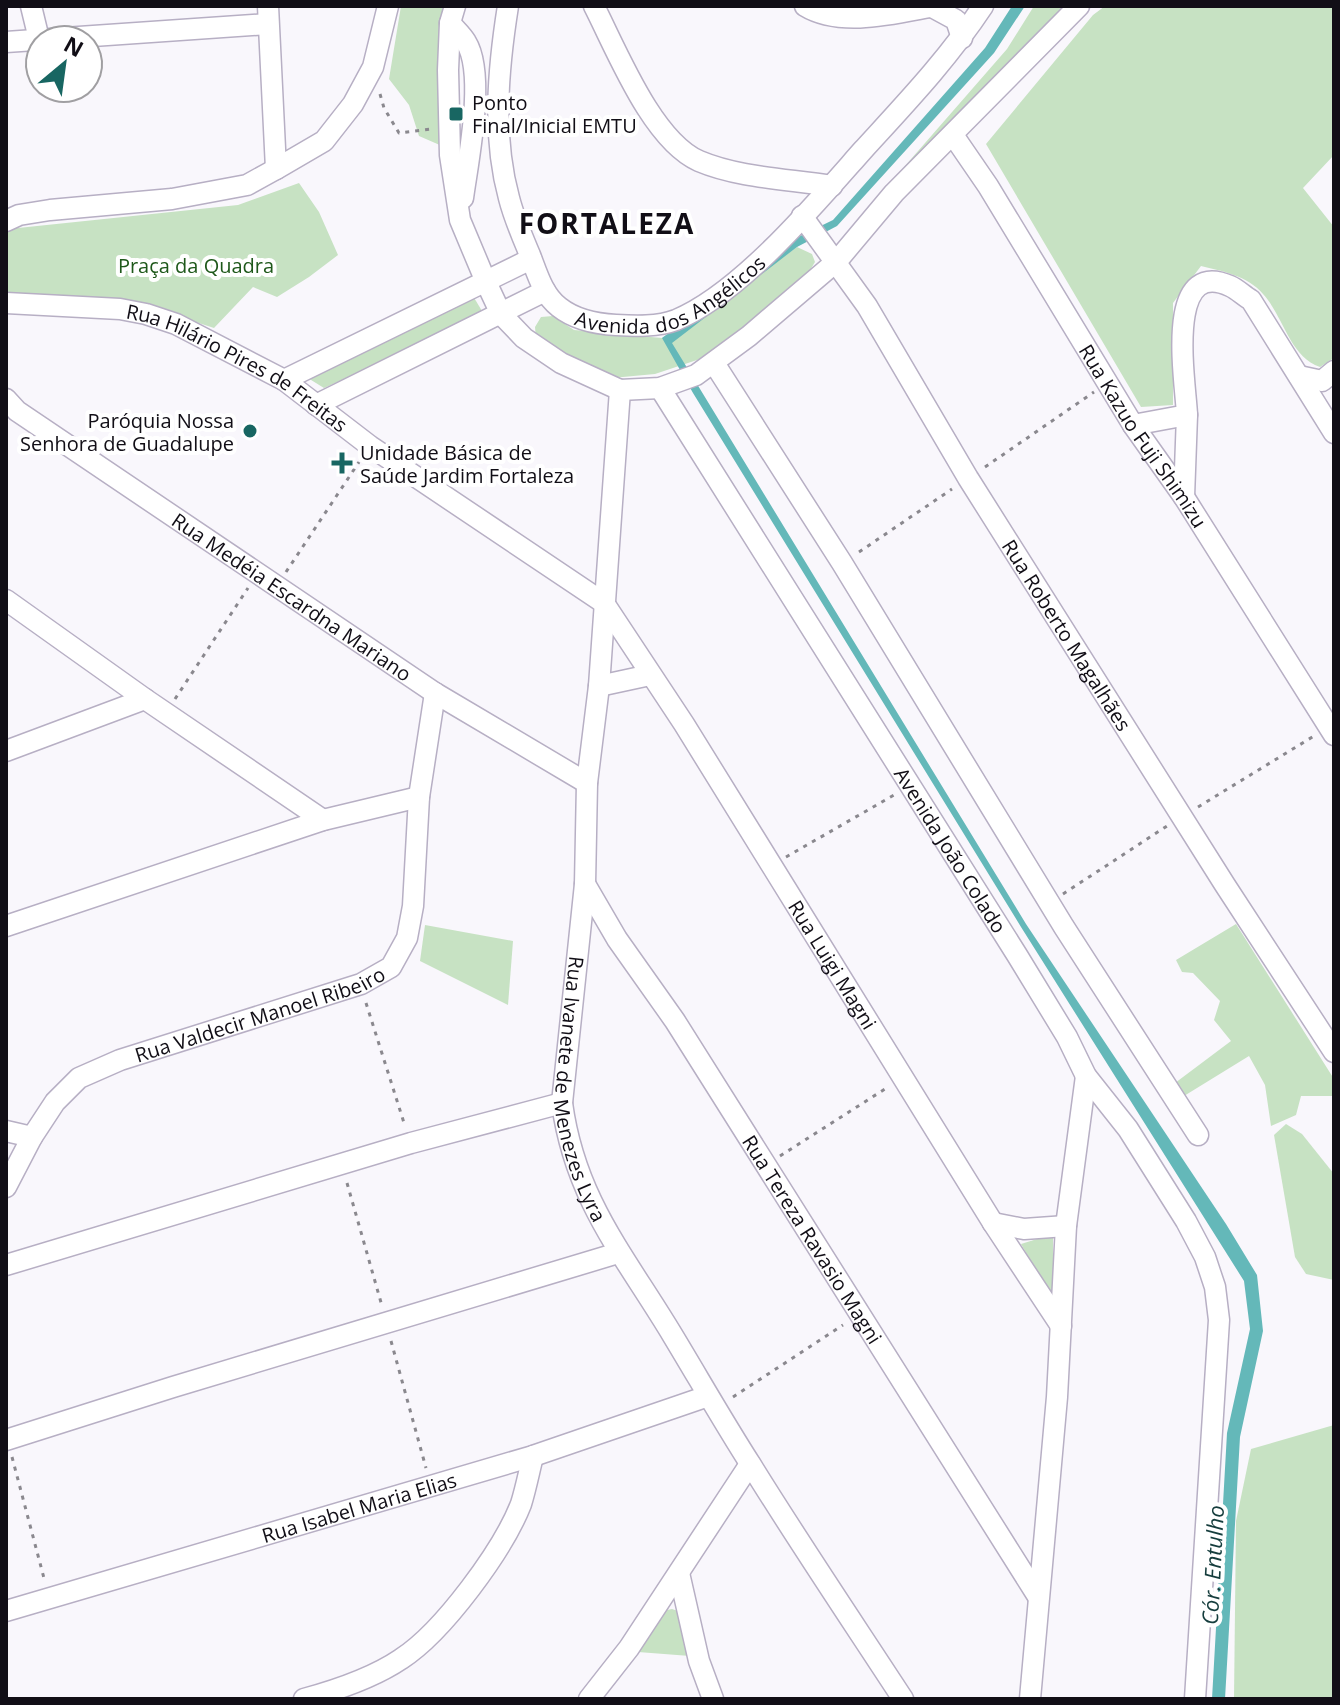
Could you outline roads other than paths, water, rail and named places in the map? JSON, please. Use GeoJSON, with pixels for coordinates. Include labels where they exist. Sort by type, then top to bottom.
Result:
{"type":"FeatureCollection","features":[{"type":"Feature","properties":{"kind":"street"},"geometry":{"type":"LineString","coordinates":[[6,221],[19,215],[50,210],[172,199],[247,185],[276,169],[324,141],[353,104],[373,67],[388,6]]}},
{"type":"Feature","properties":{"kind":"street","name":"Avenida dos Angélicos"},"geometry":{"type":"LineString","coordinates":[[508,6],[501,52],[500,156],[508,197],[531,259],[545,291],[558,307],[579,318],[639,326],[674,321],[724,292],[763,257],[832,186],[962,38],[983,6]]}},
{"type":"Feature","properties":{"kind":"street"},"geometry":{"type":"LineString","coordinates":[[594,6],[651,116],[682,150],[698,160],[726,169],[832,186]]}},
{"type":"Feature","properties":{"kind":"street"},"geometry":{"type":"LineString","coordinates":[[805,6],[825,16],[842,19],[934,6],[956,20],[962,38]]}},
{"type":"Feature","properties":{"kind":"street"},"geometry":{"type":"LineString","coordinates":[[452,14],[448,127],[460,220],[486,282],[501,314],[524,338],[561,363],[620,390],[660,388],[696,375],[837,261],[894,193],[1079,6]]}},
{"type":"Feature","properties":{"kind":"street"},"geometry":{"type":"LineString","coordinates":[[452,14],[472,55],[474,73],[473,126],[460,220]]}},
{"type":"Feature","properties":{"kind":"street"},"geometry":{"type":"LineString","coordinates":[[104,32],[268,15],[276,169]]}},
{"type":"Feature","properties":{"kind":"street","name":"Rua Kazuo Fuji Shimizu"},"geometry":{"type":"LineString","coordinates":[[953,135],[988,186],[1133,425],[1184,497],[1332,730]]}},
{"type":"Feature","properties":{"kind":"street","name":"Rua Roberto Magalhães"},"geometry":{"type":"LineString","coordinates":[[802,216],[867,306],[968,478],[1334,1052]]}},
{"type":"Feature","properties":{"kind":"street"},"geometry":{"type":"LineString","coordinates":[[284,380],[531,259]]}},
{"type":"Feature","properties":{"kind":"street"},"geometry":{"type":"LineString","coordinates":[[1184,497],[1187,415],[1182,325],[1184,309],[1202,284],[1214,282],[1230,286],[1251,300],[1334,433]]}},
{"type":"Feature","properties":{"kind":"street"},"geometry":{"type":"LineString","coordinates":[[316,405],[545,291]]}},
{"type":"Feature","properties":{"kind":"street","name":"Rua Hilário Pires de Freitas"},"geometry":{"type":"LineString","coordinates":[[6,303],[81,306],[146,314],[176,324],[284,380],[370,446],[604,603]]}},
{"type":"Feature","properties":{"kind":"street"},"geometry":{"type":"LineString","coordinates":[[714,363],[1198,1135]]}},
{"type":"Feature","properties":{"kind":"street"},"geometry":{"type":"LineString","coordinates":[[1299,376],[1322,381],[1334,371]]}},
{"type":"Feature","properties":{"kind":"street","name":"Avenida João Colado"},"geometry":{"type":"LineString","coordinates":[[660,388],[912,785],[1067,1037],[1086,1076],[1128,1129],[1205,1257],[1215,1287],[1219,1320],[1195,1699]]}},
{"type":"Feature","properties":{"kind":"street","name":"Rua Ivanete de Menezes Lyra"},"geometry":{"type":"LineString","coordinates":[[620,390],[599,686],[587,783],[585,884],[562,1103],[571,1154],[618,1253],[903,1699]]}},
{"type":"Feature","properties":{"kind":"street","name":"Rua Medéia Escardna Mariano"},"geometry":{"type":"LineString","coordinates":[[6,399],[17,411],[435,693],[587,783]]}},
{"type":"Feature","properties":{"kind":"street"},"geometry":{"type":"LineString","coordinates":[[1133,425],[1187,415]]}},
{"type":"Feature","properties":{"kind":"street"},"geometry":{"type":"LineString","coordinates":[[6,600],[323,820]]}},
{"type":"Feature","properties":{"kind":"street","name":"Rua Luigi Magni"},"geometry":{"type":"LineString","coordinates":[[604,603],[773,865],[993,1223],[1061,1326]]}},
{"type":"Feature","properties":{"kind":"street"},"geometry":{"type":"LineString","coordinates":[[599,686],[650,675]]}},
{"type":"Feature","properties":{"kind":"street","name":"Rua Valdecir Manoel Ribeiro"},"geometry":{"type":"LineString","coordinates":[[6,1187],[32,1137],[55,1102],[79,1078],[120,1060],[361,984],[391,967],[407,938],[413,906],[419,797],[435,693]]}},
{"type":"Feature","properties":{"kind":"street"},"geometry":{"type":"LineString","coordinates":[[6,751],[145,699]]}},
{"type":"Feature","properties":{"kind":"street"},"geometry":{"type":"LineString","coordinates":[[6,926],[323,820],[419,797]]}},
{"type":"Feature","properties":{"kind":"street","name":"Rua Tereza Ravasio Magni"},"geometry":{"type":"LineString","coordinates":[[585,884],[617,939],[675,1021],[861,1313],[1037,1595]]}},
{"type":"Feature","properties":{"kind":"street"},"geometry":{"type":"LineString","coordinates":[[1030,1699],[1057,1397],[1066,1226],[1086,1076]]}},
{"type":"Feature","properties":{"kind":"street"},"geometry":{"type":"LineString","coordinates":[[6,1265],[411,1143],[562,1103]]}},
{"type":"Feature","properties":{"kind":"street"},"geometry":{"type":"LineString","coordinates":[[6,1131],[32,1137]]}},
{"type":"Feature","properties":{"kind":"street"},"geometry":{"type":"LineString","coordinates":[[993,1223],[1024,1229],[1066,1226]]}},
{"type":"Feature","properties":{"kind":"street"},"geometry":{"type":"LineString","coordinates":[[7,1440],[618,1253]]}},
{"type":"Feature","properties":{"kind":"street","name":"Rua Isabel Maria Elias"},"geometry":{"type":"LineString","coordinates":[[6,1611],[712,1402]]}},
{"type":"Feature","properties":{"kind":"street"},"geometry":{"type":"LineString","coordinates":[[310,1698],[403,1659],[429,1635],[459,1602],[501,1543],[521,1504],[533,1456]]}},
{"type":"Feature","properties":{"kind":"street"},"geometry":{"type":"LineString","coordinates":[[589,1699],[629,1648],[750,1464]]}},
{"type":"Feature","properties":{"kind":"street"},"geometry":{"type":"LineString","coordinates":[[679,1573],[699,1661],[713,1699]]}},
{"type":"Feature","properties":{"kind":"water"},"geometry":{"type":"Polygon","coordinates":[[[1012,6],[1025,6],[994,53],[837,226],[797,247],[672,343],[1026,924],[1257,1275],[1263,1331],[1240,1437],[1225,1699],[1212,1699],[1227,1433],[1250,1329],[1244,1281],[1021,927],[662,338],[794,239],[833,220],[985,48],[1012,6]]]}},
{"type":"Feature","properties":{"kind":"place","name":"Ponto Final/Inicial EMTU"},"geometry":{"type":"Point","coordinates":[456,114]}},
{"type":"Feature","properties":{"kind":"place","name":"Paróquia Nossa Senhora de Guadalupe"},"geometry":{"type":"Point","coordinates":[250,431]}},
{"type":"Feature","properties":{"kind":"place","name":"Unidade Básica de Saúde Jardim Fortaleza"},"geometry":{"type":"Point","coordinates":[342,463]}},
{"type":"Feature","properties":{"kind":"district","name":"FORTALEZA"},"geometry":{"type":"Point","coordinates":[607,223]}},
{"type":"Feature","properties":{"kind":"park label","name":"Praça da Quadra"},"geometry":{"type":"Point","coordinates":[196,265]}},
{"type":"Feature","properties":{"kind":"water label","name":"Cór. Entulho"},"geometry":{"type":"Point","coordinates":[1212,1565]}}]}
